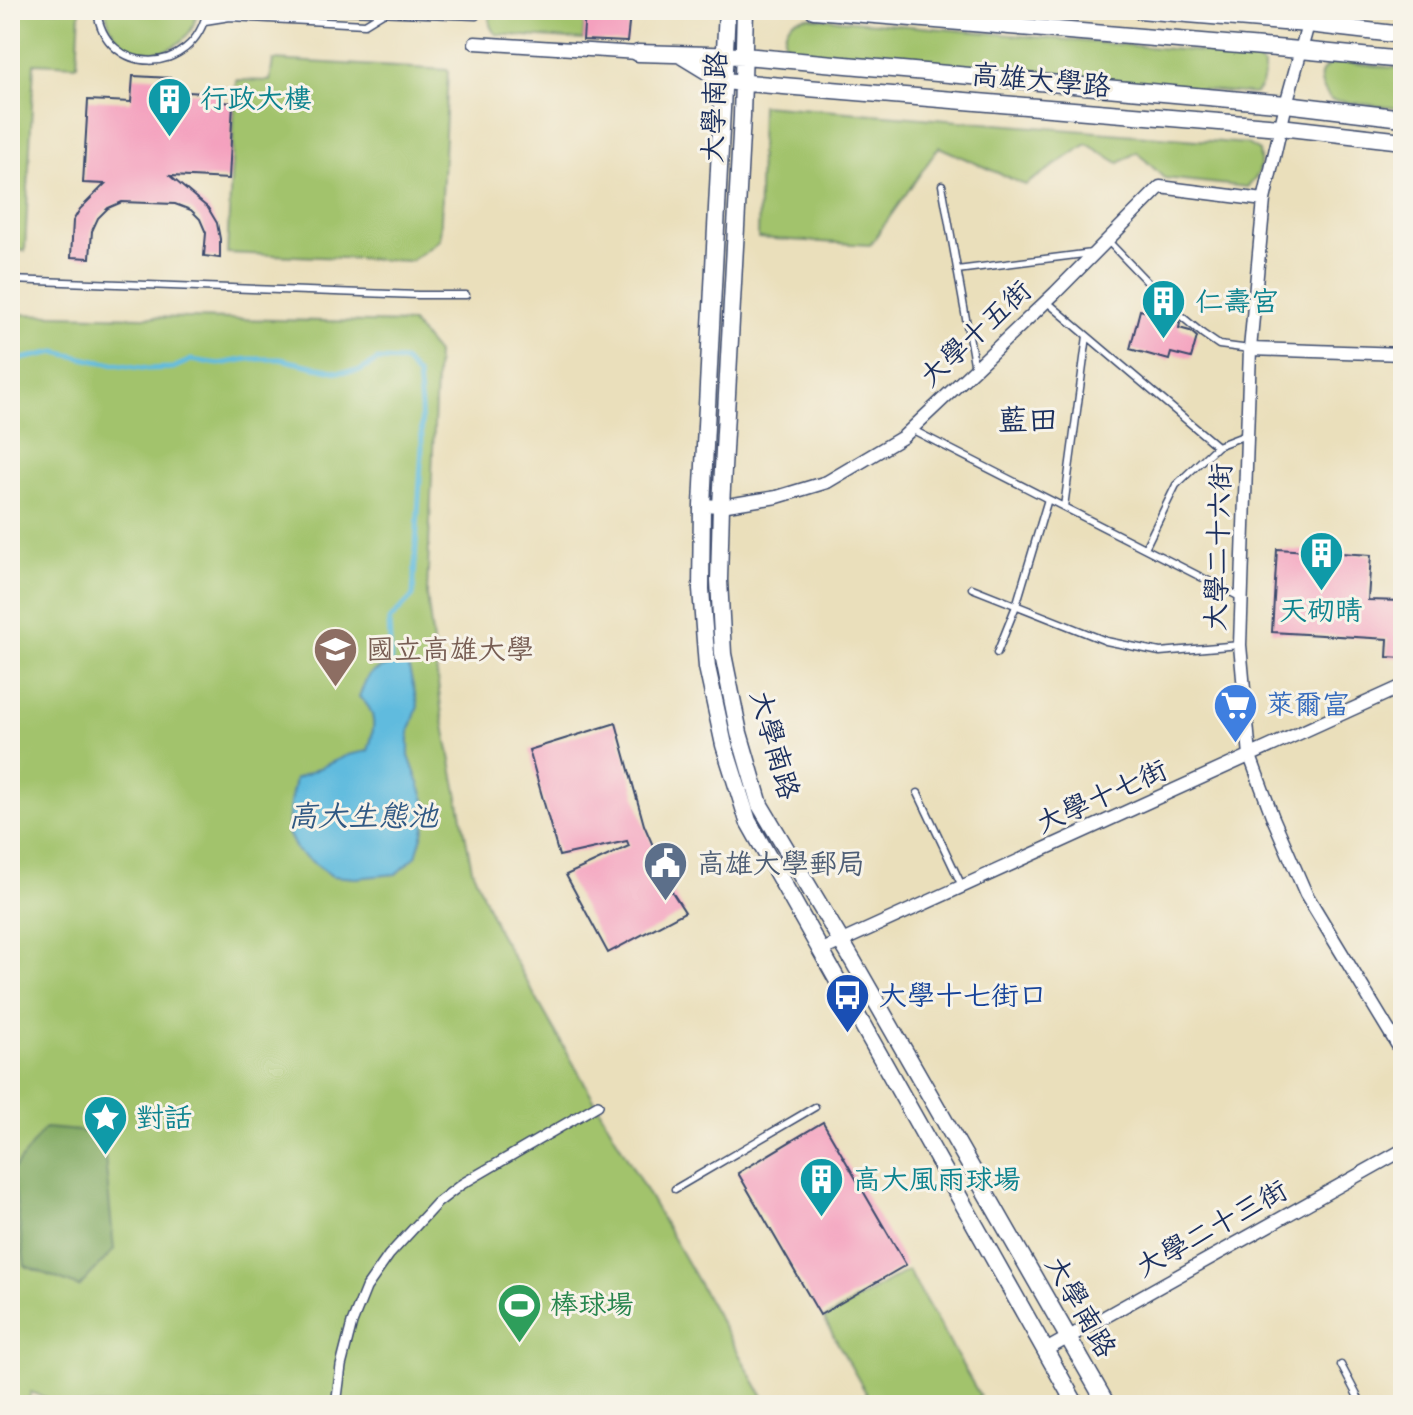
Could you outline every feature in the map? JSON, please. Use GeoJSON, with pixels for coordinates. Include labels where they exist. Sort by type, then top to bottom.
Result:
{"type":"FeatureCollection","features":[{"type":"Feature","properties":{"kind":"street","name":"大學南路"},"geometry":{"type":"LineString","coordinates":[[727,10],[702,505],[701,589],[707,667],[724,745],[748,821],[1076,1405]]}},
{"type":"Feature","properties":{"kind":"street","name":"大學南路"},"geometry":{"type":"LineString","coordinates":[[745,10],[719,580],[723,654],[739,733],[760,805],[842,941],[1107,1405]]}},
{"type":"Feature","properties":{"kind":"street","name":"高雄大學路"},"geometry":{"type":"LineString","coordinates":[[814,10],[1403,60]]}},
{"type":"Feature","properties":{"kind":"street"},"geometry":{"type":"LineString","coordinates":[[1139,10],[1310,17],[1403,35]]}},
{"type":"Feature","properties":{"kind":"street","name":"大學二十六街"},"geometry":{"type":"LineString","coordinates":[[1310,17],[1264,200],[1250,349],[1240,645],[1250,756],[1273,818],[1306,894],[1403,1054]]}},
{"type":"Feature","properties":{"kind":"street"},"geometry":{"type":"LineString","coordinates":[[475,43],[638,53]]}},
{"type":"Feature","properties":{"kind":"street","name":"高雄大學路"},"geometry":{"type":"LineString","coordinates":[[638,53],[744,56],[1286,104],[1403,118]]}},
{"type":"Feature","properties":{"kind":"street","name":"高雄大學路"},"geometry":{"type":"LineString","coordinates":[[681,55],[723,81],[1280,127],[1403,141]]}},
{"type":"Feature","properties":{"kind":"street","name":"大學十五街"},"geometry":{"type":"LineString","coordinates":[[702,505],[721,506],[777,497],[827,482],[903,437],[1160,187],[1264,200]]}},
{"type":"Feature","properties":{"kind":"street"},"geometry":{"type":"LineString","coordinates":[[1250,349],[1403,354]]}},
{"type":"Feature","properties":{"kind":"street","name":"大學十七街"},"geometry":{"type":"LineString","coordinates":[[820,951],[1403,686]]}},
{"type":"Feature","properties":{"kind":"street"},"geometry":{"type":"LineString","coordinates":[[336,1405],[341,1366],[352,1323],[366,1288],[389,1255],[437,1203],[462,1184],[598,1105]]}},
{"type":"Feature","properties":{"kind":"street","name":"大學二十三街"},"geometry":{"type":"LineString","coordinates":[[1044,1351],[1403,1150]]}},
{"type":"Feature","properties":{"kind":"lane"},"geometry":{"type":"LineString","coordinates":[[97,10],[101,29],[109,41],[120,51],[148,61],[177,55],[189,46],[199,34],[207,10]]}},
{"type":"Feature","properties":{"kind":"lane"},"geometry":{"type":"LineString","coordinates":[[324,10],[476,16]]}},
{"type":"Feature","properties":{"kind":"lane"},"geometry":{"type":"LineString","coordinates":[[205,21],[230,17],[365,24],[380,11]]}},
{"type":"Feature","properties":{"kind":"lane"},"geometry":{"type":"LineString","coordinates":[[942,185],[975,369]]}},
{"type":"Feature","properties":{"kind":"lane"},"geometry":{"type":"LineString","coordinates":[[1107,240],[1175,311],[1203,334],[1219,345],[1250,349]]}},
{"type":"Feature","properties":{"kind":"lane"},"geometry":{"type":"LineString","coordinates":[[957,270],[1095,252]]}},
{"type":"Feature","properties":{"kind":"lane"},"geometry":{"type":"LineString","coordinates":[[10,280],[466,295]]}},
{"type":"Feature","properties":{"kind":"lane"},"geometry":{"type":"LineString","coordinates":[[1046,301],[1217,446]]}},
{"type":"Feature","properties":{"kind":"lane"},"geometry":{"type":"LineString","coordinates":[[1064,507],[1087,336]]}},
{"type":"Feature","properties":{"kind":"lane"},"geometry":{"type":"LineString","coordinates":[[911,429],[1242,598]]}},
{"type":"Feature","properties":{"kind":"lane"},"geometry":{"type":"LineString","coordinates":[[1145,548],[1176,485],[1217,446],[1246,435]]}},
{"type":"Feature","properties":{"kind":"lane"},"geometry":{"type":"LineString","coordinates":[[997,653],[1016,606],[1048,499]]}},
{"type":"Feature","properties":{"kind":"lane"},"geometry":{"type":"LineString","coordinates":[[972,588],[1106,641],[1160,652],[1240,645]]}},
{"type":"Feature","properties":{"kind":"lane"},"geometry":{"type":"LineString","coordinates":[[918,793],[962,886]]}},
{"type":"Feature","properties":{"kind":"lane"},"geometry":{"type":"LineString","coordinates":[[1403,924],[1403,934]]}},
{"type":"Feature","properties":{"kind":"lane"},"geometry":{"type":"LineString","coordinates":[[675,1189],[815,1107]]}},
{"type":"Feature","properties":{"kind":"lane"},"geometry":{"type":"LineString","coordinates":[[1341,1365],[1362,1405]]}},
{"type":"Feature","properties":{"kind":"green space"},"geometry":{"type":"Polygon","coordinates":[[[10,10],[80,10],[77,65],[34,63],[25,251],[10,249],[10,10]]]}},
{"type":"Feature","properties":{"kind":"green space"},"geometry":{"type":"Polygon","coordinates":[[[105,10],[197,10],[192,29],[180,42],[170,48],[148,52],[127,46],[118,39],[105,10]]]}},
{"type":"Feature","properties":{"kind":"green space"},"geometry":{"type":"Polygon","coordinates":[[[494,10],[585,11],[583,40],[496,34],[490,22],[494,10]]]}},
{"type":"Feature","properties":{"kind":"green space"},"geometry":{"type":"Polygon","coordinates":[[[806,17],[1250,56],[1264,66],[1263,78],[1254,94],[797,55],[786,47],[785,33],[793,21],[806,17]]]}},
{"type":"Feature","properties":{"kind":"green space"},"geometry":{"type":"Polygon","coordinates":[[[273,60],[448,70],[440,240],[411,261],[227,253],[236,80],[270,81],[273,60]]]}},
{"type":"Feature","properties":{"kind":"green space"},"geometry":{"type":"Polygon","coordinates":[[[1343,62],[1403,69],[1403,109],[1331,100],[1321,75],[1327,67],[1343,62]]]}},
{"type":"Feature","properties":{"kind":"green space"},"geometry":{"type":"Polygon","coordinates":[[[761,105],[1247,144],[1259,151],[1260,167],[1247,187],[1164,178],[1137,152],[1119,163],[1087,144],[1025,185],[939,147],[870,245],[758,238],[761,105]]]}},
{"type":"Feature","properties":{"kind":"green space"},"geometry":{"type":"Polygon","coordinates":[[[10,314],[412,323],[437,353],[427,595],[442,715],[472,869],[498,931],[768,1405],[66,1405],[31,1392],[27,1405],[10,1405],[10,314]]]}},
{"type":"Feature","properties":{"kind":"green space"},"geometry":{"type":"Polygon","coordinates":[[[45,1128],[91,1132],[105,1157],[114,1250],[79,1287],[25,1266],[12,1171],[45,1128]]]}},
{"type":"Feature","properties":{"kind":"green space"},"geometry":{"type":"Polygon","coordinates":[[[908,1270],[980,1396],[964,1405],[873,1405],[824,1319],[908,1270]]]}},
{"type":"Feature","properties":{"kind":"water","name":"高大生態池"},"geometry":{"type":"Polygon","coordinates":[[[391,665],[408,665],[418,706],[409,733],[409,756],[425,800],[425,826],[416,856],[396,874],[356,878],[332,876],[297,851],[288,833],[295,779],[348,755],[368,751],[373,729],[372,715],[359,697],[369,675],[391,665]]]}},
{"type":"Feature","properties":{"kind":"building"},"geometry":{"type":"Polygon","coordinates":[[[585,11],[630,14],[627,42],[583,40],[585,11]]]}},
{"type":"Feature","properties":{"kind":"building","name":"行政大樓"},"geometry":{"type":"Polygon","coordinates":[[[133,76],[171,78],[170,91],[222,94],[222,102],[233,103],[229,179],[170,176],[208,208],[217,223],[220,258],[204,256],[206,233],[200,219],[191,210],[175,204],[122,202],[108,208],[98,218],[92,231],[90,258],[71,257],[73,221],[80,209],[105,184],[83,183],[88,100],[131,102],[133,76]]]}},
{"type":"Feature","properties":{"kind":"building","name":"仁壽宮"},"geometry":{"type":"Polygon","coordinates":[[[1140,310],[1177,320],[1179,328],[1197,337],[1191,358],[1171,353],[1169,360],[1130,349],[1140,310]]]}},
{"type":"Feature","properties":{"kind":"building","name":"天砌晴"},"geometry":{"type":"Polygon","coordinates":[[[1277,549],[1371,555],[1368,600],[1403,601],[1403,658],[1387,657],[1388,639],[1272,632],[1277,549]]]}},
{"type":"Feature","properties":{"kind":"building"},"geometry":{"type":"Polygon","coordinates":[[[616,723],[644,825],[667,878],[665,881],[685,912],[608,953],[566,875],[629,846],[627,841],[559,856],[529,750],[616,723]]]}},
{"type":"Feature","properties":{"kind":"building","name":"高大風雨球場"},"geometry":{"type":"Polygon","coordinates":[[[823,1122],[906,1265],[820,1315],[738,1173],[823,1122]]]}},
{"type":"Feature","properties":{"kind":"waterway"},"geometry":{"type":"LineString","coordinates":[[10,353],[21,359],[56,352],[148,369],[173,368],[191,360],[219,364],[248,359],[280,359],[338,372],[360,371],[378,360],[404,361],[418,376],[422,447],[413,596],[389,621],[391,665]]}},
{"type":"Feature","properties":{"kind":"place","name":"行政大樓"},"geometry":{"type":"Point","coordinates":[169,138]}},
{"type":"Feature","properties":{"kind":"place","name":"仁壽宮"},"geometry":{"type":"Point","coordinates":[1164,341]}},
{"type":"Feature","properties":{"kind":"place","name":"天砌晴"},"geometry":{"type":"Point","coordinates":[1321,593]}},
{"type":"Feature","properties":{"kind":"place","name":"國立高雄大學"},"geometry":{"type":"Point","coordinates":[335,689]}},
{"type":"Feature","properties":{"kind":"place","name":"萊爾富"},"geometry":{"type":"Point","coordinates":[1235,744]}},
{"type":"Feature","properties":{"kind":"place","name":"高雄大學郵局"},"geometry":{"type":"Point","coordinates":[666,903]}},
{"type":"Feature","properties":{"kind":"place","name":"大學十七街口"},"geometry":{"type":"Point","coordinates":[848,1035]}},
{"type":"Feature","properties":{"kind":"place","name":"對話"},"geometry":{"type":"Point","coordinates":[105,1157]}},
{"type":"Feature","properties":{"kind":"place","name":"高大風雨球場"},"geometry":{"type":"Point","coordinates":[822,1219]}},
{"type":"Feature","properties":{"kind":"place","name":"棒球場"},"geometry":{"type":"Point","coordinates":[519,1344]}},
{"type":"Feature","properties":{"kind":"district","name":"藍田"},"geometry":{"type":"Point","coordinates":[1028,420]}}]}
